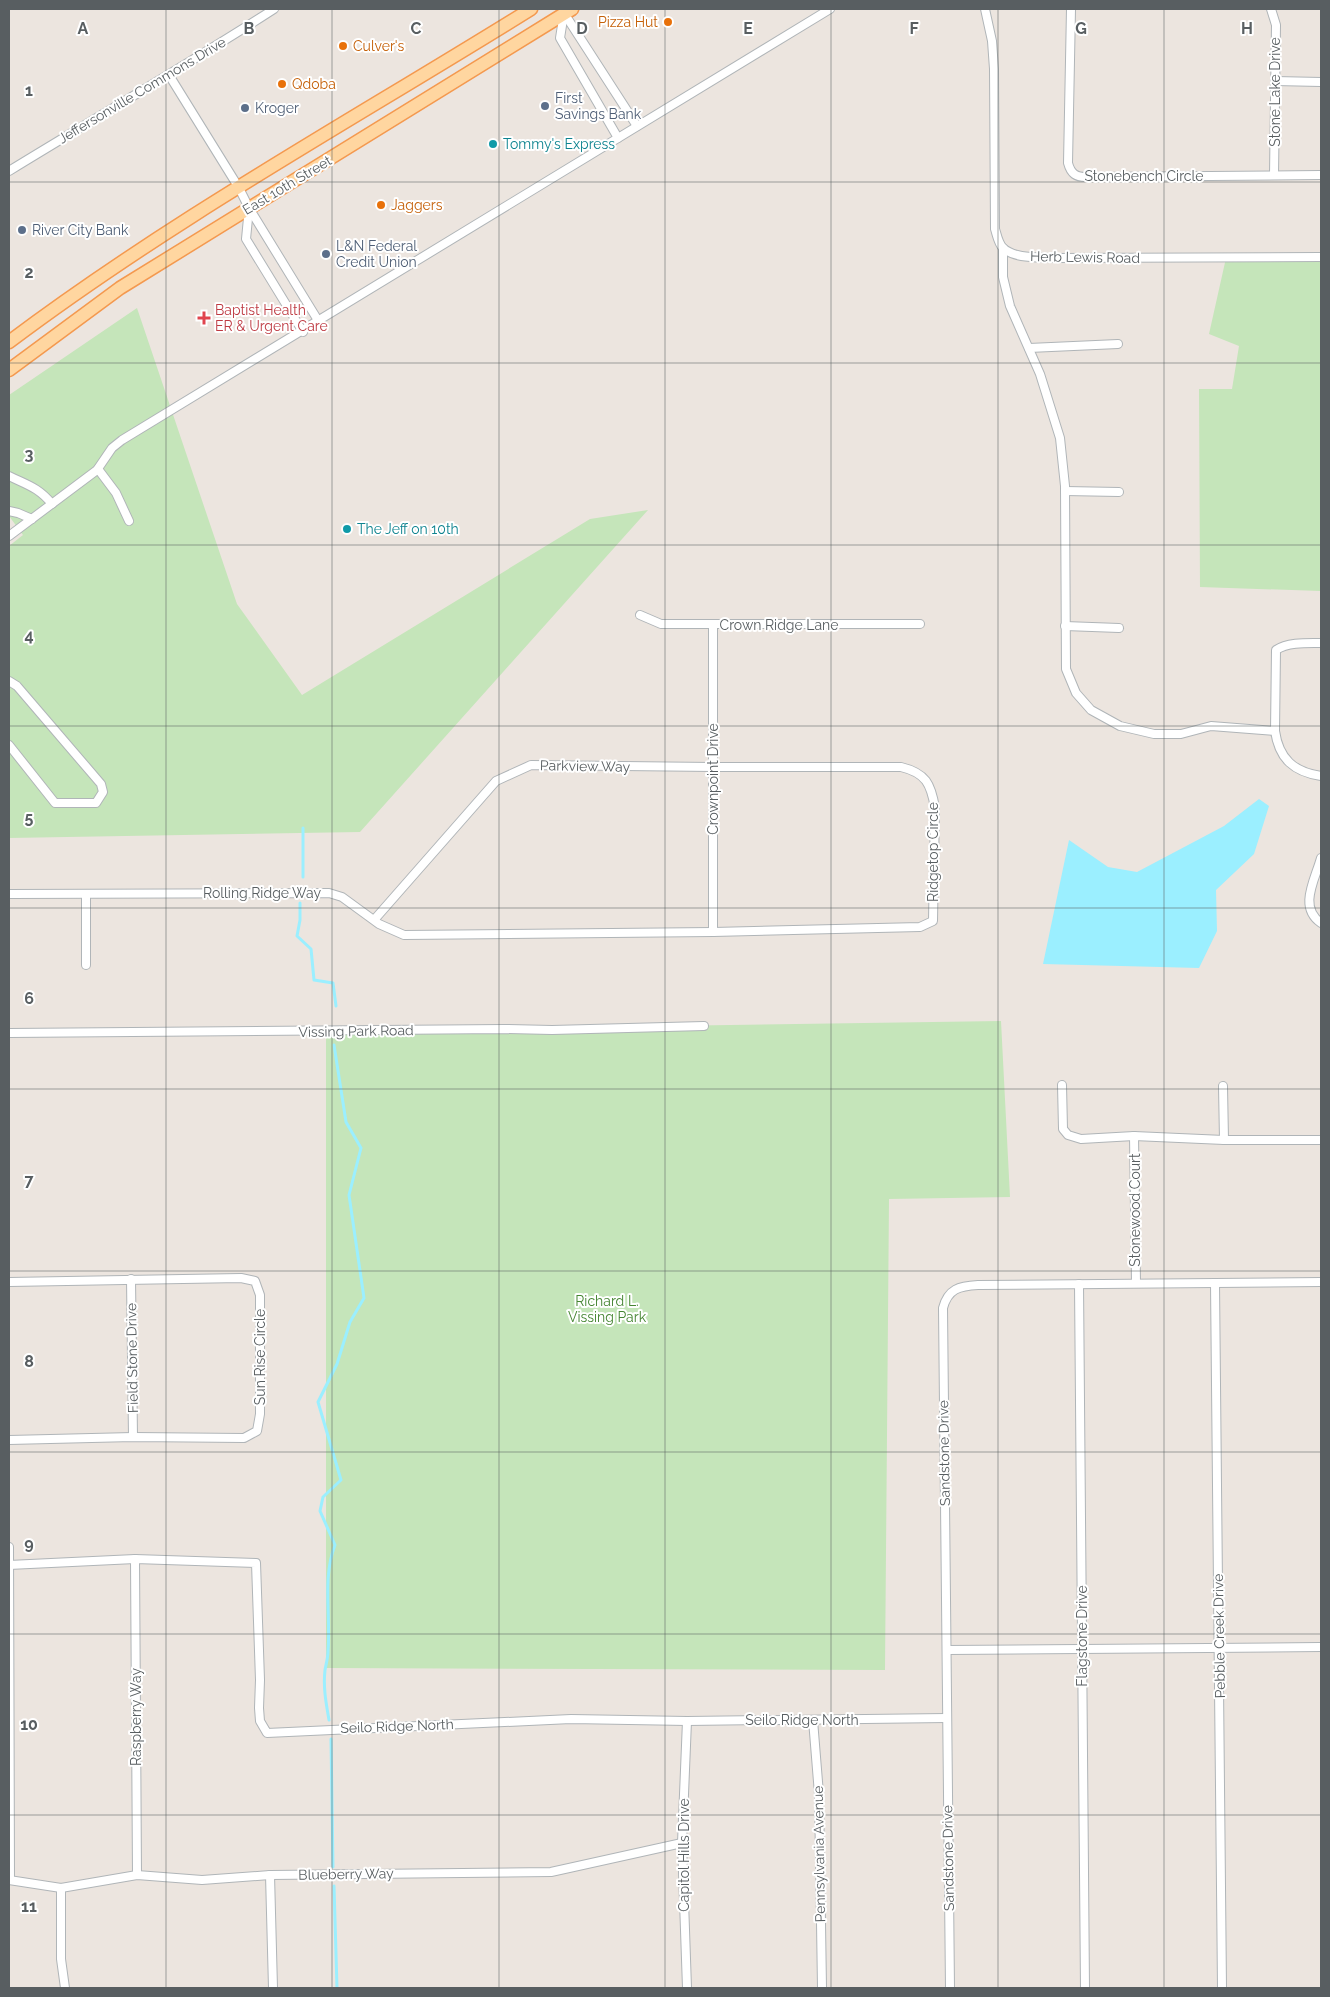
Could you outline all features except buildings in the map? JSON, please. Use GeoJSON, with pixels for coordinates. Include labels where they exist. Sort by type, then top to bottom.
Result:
{"type":"FeatureCollection","features":[{"type":"Feature","properties":{"kind":"main road","name":"East 10th Street"},"geometry":{"type":"LineString","coordinates":[[11,336],[239,188],[531,9]]}},
{"type":"Feature","properties":{"kind":"main road","name":"East 10th Street"},"geometry":{"type":"LineString","coordinates":[[9,370],[120,288],[566,10]]}},
{"type":"Feature","properties":{"kind":"street","name":"Jeffersonville Commons Drive"},"geometry":{"type":"LineString","coordinates":[[9,171],[169,75],[274,9]]}},
{"type":"Feature","properties":{"kind":"street"},"geometry":{"type":"LineString","coordinates":[[9,536],[98,469],[112,448],[122,440],[303,332],[830,9]]}},
{"type":"Feature","properties":{"kind":"street"},"geometry":{"type":"LineString","coordinates":[[986,9],[992,41],[994,69],[995,229],[1003,248],[1004,277],[1010,306],[1040,374],[1060,438],[1065,491],[1066,669],[1076,693],[1092,710],[1120,726],[1154,734],[1181,734],[1211,726],[1275,731]]}},
{"type":"Feature","properties":{"kind":"street","name":"Stonebench Circle"},"geometry":{"type":"LineString","coordinates":[[1071,9],[1068,163],[1074,174],[1086,177],[1321,175]]}},
{"type":"Feature","properties":{"kind":"street","name":"Stone Lake Drive"},"geometry":{"type":"LineString","coordinates":[[1271,9],[1276,25],[1274,175]]}},
{"type":"Feature","properties":{"kind":"street"},"geometry":{"type":"LineString","coordinates":[[566,10],[637,126]]}},
{"type":"Feature","properties":{"kind":"street"},"geometry":{"type":"LineString","coordinates":[[566,10],[560,38],[618,138]]}},
{"type":"Feature","properties":{"kind":"street"},"geometry":{"type":"LineString","coordinates":[[169,75],[319,322]]}},
{"type":"Feature","properties":{"kind":"street"},"geometry":{"type":"LineString","coordinates":[[1275,81],[1321,82]]}},
{"type":"Feature","properties":{"kind":"street"},"geometry":{"type":"LineString","coordinates":[[249,208],[246,239],[303,332]]}},
{"type":"Feature","properties":{"kind":"street","name":"Herb Lewis Road"},"geometry":{"type":"LineString","coordinates":[[1003,248],[1019,256],[1053,258],[1321,257]]}},
{"type":"Feature","properties":{"kind":"street"},"geometry":{"type":"LineString","coordinates":[[1029,348],[1118,344]]}},
{"type":"Feature","properties":{"kind":"street"},"geometry":{"type":"LineString","coordinates":[[98,469],[116,493],[129,521]]}},
{"type":"Feature","properties":{"kind":"street"},"geometry":{"type":"LineString","coordinates":[[9,476],[42,492],[52,504]]}},
{"type":"Feature","properties":{"kind":"street"},"geometry":{"type":"LineString","coordinates":[[1065,491],[1119,492]]}},
{"type":"Feature","properties":{"kind":"street"},"geometry":{"type":"LineString","coordinates":[[9,511],[32,519]]}},
{"type":"Feature","properties":{"kind":"street","name":"Crown Ridge Lane"},"geometry":{"type":"LineString","coordinates":[[640,615],[661,624],[713,626],[920,624]]}},
{"type":"Feature","properties":{"kind":"street","name":"Crownpoint Drive"},"geometry":{"type":"LineString","coordinates":[[713,626],[713,932]]}},
{"type":"Feature","properties":{"kind":"street"},"geometry":{"type":"LineString","coordinates":[[1065,626],[1119,628]]}},
{"type":"Feature","properties":{"kind":"street"},"geometry":{"type":"LineString","coordinates":[[1321,643],[1303,643],[1276,650],[1275,731],[1277,744],[1282,756],[1304,773],[1321,776]]}},
{"type":"Feature","properties":{"kind":"street"},"geometry":{"type":"LineString","coordinates":[[9,681],[17,686],[101,784],[103,792],[96,803],[56,802],[9,745]]}},
{"type":"Feature","properties":{"kind":"street","name":"Parkview Way"},"geometry":{"type":"LineString","coordinates":[[374,920],[496,781],[531,765],[713,768]]}},
{"type":"Feature","properties":{"kind":"street","name":"Ridgetop Circle"},"geometry":{"type":"LineString","coordinates":[[713,768],[901,767],[916,770],[927,781],[932,791],[935,808],[933,921],[920,927],[713,932]]}},
{"type":"Feature","properties":{"kind":"street"},"geometry":{"type":"LineString","coordinates":[[1321,858],[1308,906],[1311,913],[1321,923]]}},
{"type":"Feature","properties":{"kind":"street","name":"Rolling Ridge Way"},"geometry":{"type":"LineString","coordinates":[[9,894],[329,893],[342,897],[374,920],[404,935],[713,932]]}},
{"type":"Feature","properties":{"kind":"street"},"geometry":{"type":"LineString","coordinates":[[86,894],[86,965]]}},
{"type":"Feature","properties":{"kind":"street","name":"Vissing Park Road"},"geometry":{"type":"LineString","coordinates":[[9,1033],[552,1030],[704,1026]]}},
{"type":"Feature","properties":{"kind":"street"},"geometry":{"type":"LineString","coordinates":[[1062,1085],[1063,1129],[1068,1135],[1081,1138],[1134,1136],[1224,1140],[1321,1140]]}},
{"type":"Feature","properties":{"kind":"street"},"geometry":{"type":"LineString","coordinates":[[1223,1086],[1224,1140]]}},
{"type":"Feature","properties":{"kind":"street","name":"Stonewood Court"},"geometry":{"type":"LineString","coordinates":[[1134,1136],[1136,1283]]}},
{"type":"Feature","properties":{"kind":"street","name":"Sun Rise Circle"},"geometry":{"type":"LineString","coordinates":[[9,1282],[240,1278],[255,1281],[260,1295],[260,1414],[257,1431],[244,1438],[133,1437],[9,1440]]}},
{"type":"Feature","properties":{"kind":"street","name":"Field Stone Drive"},"geometry":{"type":"LineString","coordinates":[[131,1279],[133,1437]]}},
{"type":"Feature","properties":{"kind":"street","name":"Sandstone Drive"},"geometry":{"type":"LineString","coordinates":[[950,1988],[943,1308],[945,1299],[950,1291],[961,1286],[1321,1282]]}},
{"type":"Feature","properties":{"kind":"street","name":"Pebble Creek Drive"},"geometry":{"type":"LineString","coordinates":[[1215,1283],[1222,1988]]}},
{"type":"Feature","properties":{"kind":"street","name":"Flagstone Drive"},"geometry":{"type":"LineString","coordinates":[[1080,1284],[1085,1988]]}},
{"type":"Feature","properties":{"kind":"street"},"geometry":{"type":"LineString","coordinates":[[9,1547],[9,1880]]}},
{"type":"Feature","properties":{"kind":"street","name":"Seilo Ridge North"},"geometry":{"type":"LineString","coordinates":[[9,1565],[135,1559],[256,1563],[260,1680],[259,1708],[260,1721],[267,1733],[571,1719],[686,1721],[947,1718]]}},
{"type":"Feature","properties":{"kind":"street","name":"Raspberry Way"},"geometry":{"type":"LineString","coordinates":[[135,1559],[137,1875]]}},
{"type":"Feature","properties":{"kind":"street"},"geometry":{"type":"LineString","coordinates":[[947,1650],[1321,1647]]}},
{"type":"Feature","properties":{"kind":"street","name":"Pennsylvania Avenue"},"geometry":{"type":"LineString","coordinates":[[813,1720],[819,1794],[822,1988]]}},
{"type":"Feature","properties":{"kind":"street","name":"Capitol Hills Drive"},"geometry":{"type":"LineString","coordinates":[[686,1721],[682,1843],[687,1988]]}},
{"type":"Feature","properties":{"kind":"street","name":"Blueberry Way"},"geometry":{"type":"LineString","coordinates":[[9,1880],[61,1888],[137,1875],[202,1880],[270,1875],[551,1872],[682,1843]]}},
{"type":"Feature","properties":{"kind":"street"},"geometry":{"type":"LineString","coordinates":[[270,1875],[273,1988]]}},
{"type":"Feature","properties":{"kind":"street"},"geometry":{"type":"LineString","coordinates":[[61,1888],[61,1959],[66,1988]]}},
{"type":"Feature","properties":{"kind":"green space"},"geometry":{"type":"Polygon","coordinates":[[[1321,257],[1321,591],[1200,587],[1199,389],[1232,389],[1239,346],[1209,334],[1226,258],[1321,257]]]}},
{"type":"Feature","properties":{"kind":"green space"},"geometry":{"type":"Polygon","coordinates":[[[137,308],[237,604],[302,695],[590,519],[648,510],[360,832],[9,838],[9,546],[23,535],[9,516],[9,395],[137,308]]]}},
{"type":"Feature","properties":{"kind":"green space","name":"Richard L. Vissing Park"},"geometry":{"type":"Polygon","coordinates":[[[1001,1021],[1010,1197],[889,1199],[885,1670],[326,1668],[326,1031],[1001,1021]]]}},
{"type":"Feature","properties":{"kind":"water"},"geometry":{"type":"Polygon","coordinates":[[[1259,799],[1269,806],[1254,854],[1216,890],[1217,931],[1199,968],[1043,964],[1069,840],[1108,867],[1137,872],[1224,826],[1259,799]]]}},
{"type":"Feature","properties":{"kind":"waterway"},"geometry":{"type":"LineString","coordinates":[[303,828],[303,877]]}},
{"type":"Feature","properties":{"kind":"waterway"},"geometry":{"type":"LineString","coordinates":[[300,903],[300,920],[297,936],[311,949],[314,980],[333,983],[336,1006]]}},
{"type":"Feature","properties":{"kind":"waterway"},"geometry":{"type":"LineString","coordinates":[[329,1720],[324,1676],[329,1638],[329,1571],[335,1545],[320,1511],[323,1497],[341,1480],[318,1402],[337,1364],[350,1322],[364,1298],[349,1195],[361,1148],[346,1122],[334,1045]]}},
{"type":"Feature","properties":{"kind":"waterway"},"geometry":{"type":"LineString","coordinates":[[331,1739],[333,1867]]}},
{"type":"Feature","properties":{"kind":"waterway"},"geometry":{"type":"LineString","coordinates":[[334,1886],[337,1988]]}},
{"type":"Feature","properties":{"kind":"place","name":"Pizza Hut"},"geometry":{"type":"Point","coordinates":[668,22]}},
{"type":"Feature","properties":{"kind":"place","name":"Culver's"},"geometry":{"type":"Point","coordinates":[343,46]}},
{"type":"Feature","properties":{"kind":"place","name":"Qdoba"},"geometry":{"type":"Point","coordinates":[282,84]}},
{"type":"Feature","properties":{"kind":"place","name":"First Savings Bank"},"geometry":{"type":"Point","coordinates":[545,106]}},
{"type":"Feature","properties":{"kind":"place","name":"Kroger"},"geometry":{"type":"Point","coordinates":[245,108]}},
{"type":"Feature","properties":{"kind":"place","name":"Tommy's Express"},"geometry":{"type":"Point","coordinates":[493,144]}},
{"type":"Feature","properties":{"kind":"place","name":"Jaggers"},"geometry":{"type":"Point","coordinates":[381,205]}},
{"type":"Feature","properties":{"kind":"place","name":"River City Bank"},"geometry":{"type":"Point","coordinates":[22,230]}},
{"type":"Feature","properties":{"kind":"place","name":"L&N Federal Credit Union"},"geometry":{"type":"Point","coordinates":[326,254]}},
{"type":"Feature","properties":{"kind":"place","name":"Baptist Health ER & Urgent Care"},"geometry":{"type":"Point","coordinates":[204,318]}},
{"type":"Feature","properties":{"kind":"place","name":"The Jeff on 10th"},"geometry":{"type":"Point","coordinates":[347,529]}}]}
